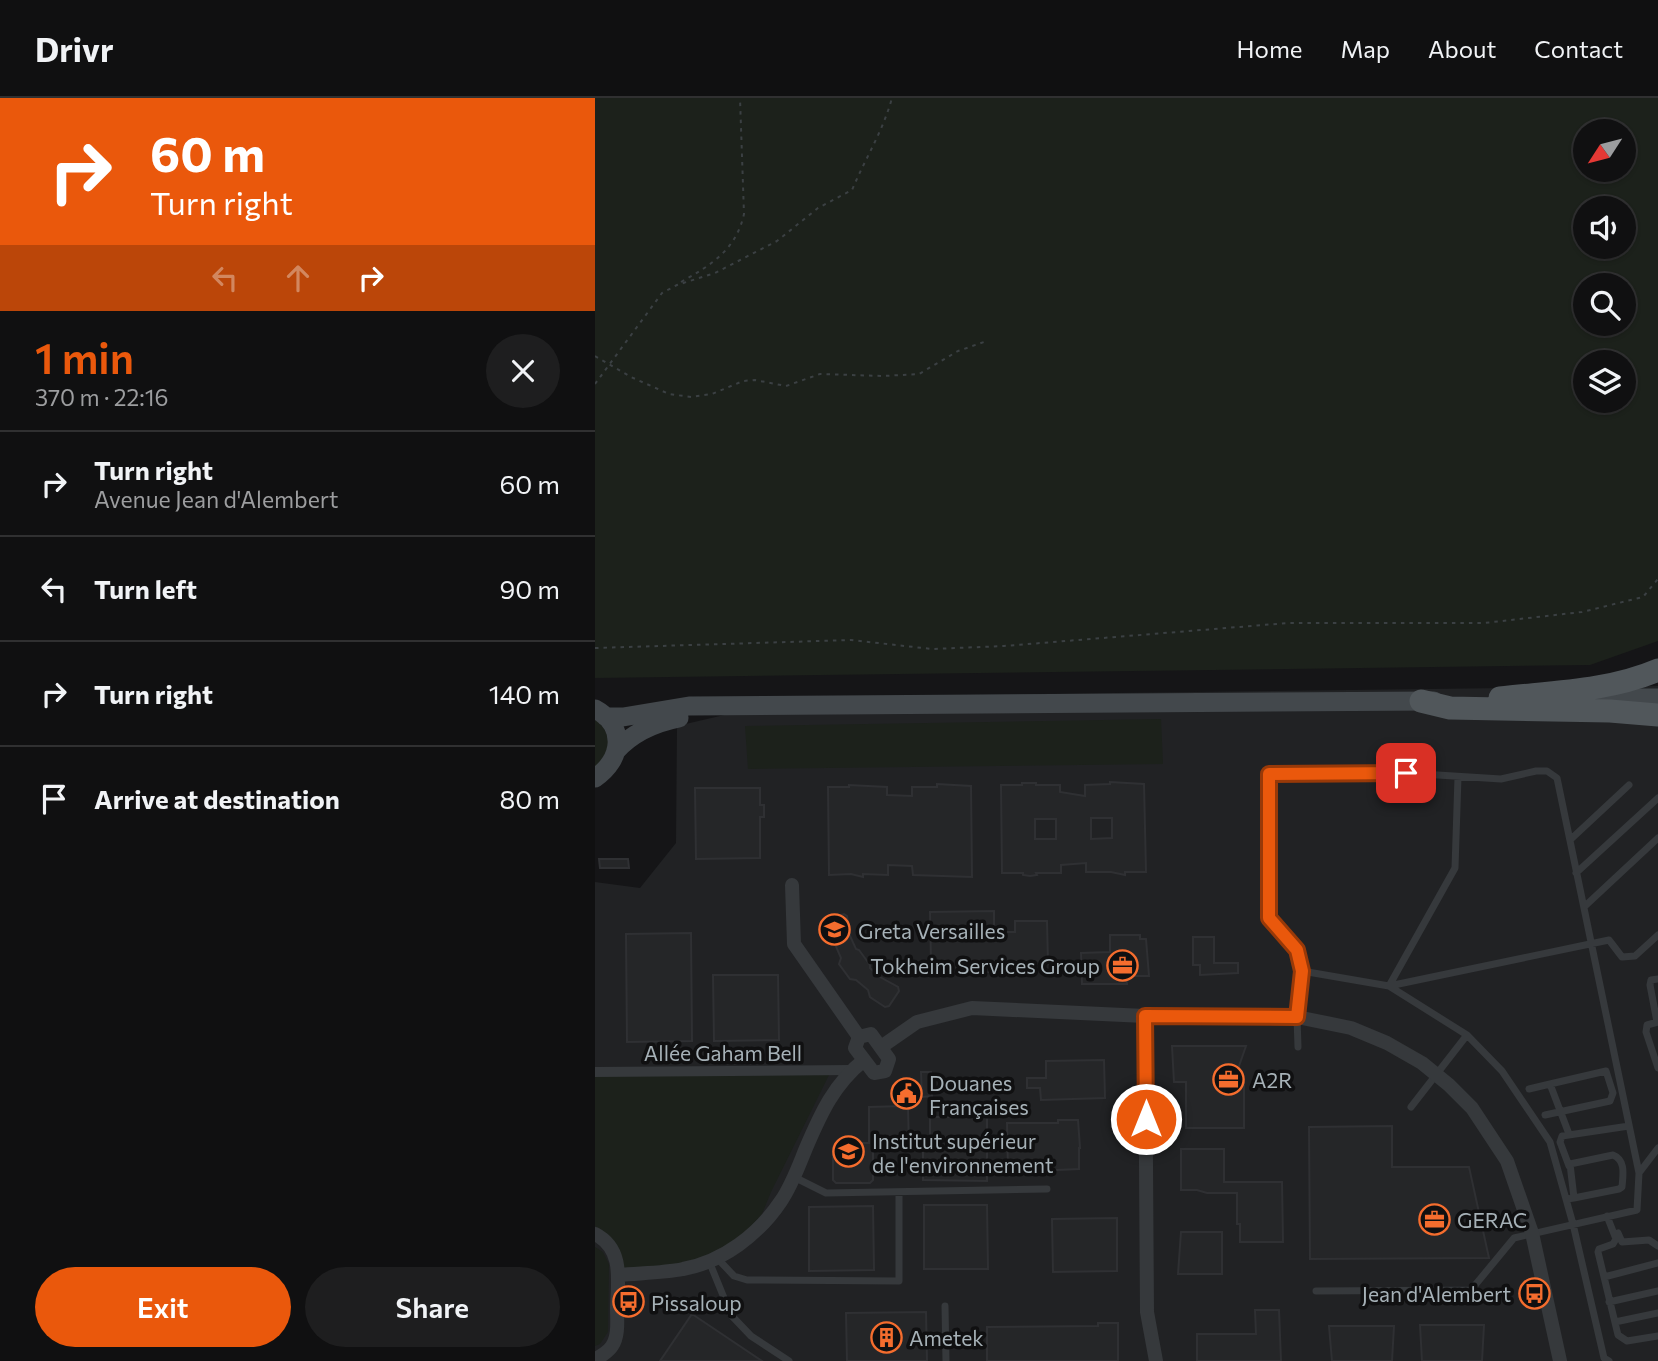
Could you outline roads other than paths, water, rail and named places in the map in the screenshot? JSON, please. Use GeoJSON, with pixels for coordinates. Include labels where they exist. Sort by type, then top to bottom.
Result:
{"type":"FeatureCollection","features":[{"type":"Feature","properties":{"kind":"main road"},"geometry":{"type":"LineString","coordinates":[[1498,698],[1630,681],[1658,670]]}},
{"type":"Feature","properties":{"kind":"main road"},"geometry":{"type":"LineString","coordinates":[[601,713],[623,717],[689,706],[1658,698]]}},
{"type":"Feature","properties":{"kind":"main road"},"geometry":{"type":"LineString","coordinates":[[1421,701],[1450,708],[1610,711],[1658,715]]}},
{"type":"Feature","properties":{"kind":"main road"},"geometry":{"type":"LineString","coordinates":[[616,751],[625,741],[649,727],[719,706]]}},
{"type":"Feature","properties":{"kind":"main road"},"geometry":{"type":"LineString","coordinates":[[595,779],[606,771],[614,760],[616,751],[617,736],[601,713]]}},
{"type":"Feature","properties":{"kind":"street"},"geometry":{"type":"LineString","coordinates":[[792,885],[794,944],[859,1037]]}},
{"type":"Feature","properties":{"kind":"street"},"geometry":{"type":"LineString","coordinates":[[881,1047],[917,1022],[972,1008],[1145,1016],[1297,1017],[1363,1033],[1410,1056],[1435,1074],[1472,1108],[1507,1161],[1532,1233],[1560,1361]]}},
{"type":"Feature","properties":{"kind":"street"},"geometry":{"type":"LineString","coordinates":[[1145,1016],[1147,1312],[1156,1361]]}},
{"type":"Feature","properties":{"kind":"street"},"geometry":{"type":"LineString","coordinates":[[871,1034],[881,1047],[889,1059],[885,1072],[874,1073],[855,1048],[859,1037],[871,1034]]}},
{"type":"Feature","properties":{"kind":"street"},"geometry":{"type":"LineString","coordinates":[[619,1275],[684,1269],[713,1259],[742,1242],[782,1200],[825,1104],[851,1070],[864,1060]]}},
{"type":"Feature","properties":{"kind":"street","name":"Allée Gaham Bell"},"geometry":{"type":"LineString","coordinates":[[595,1072],[851,1070]]}},
{"type":"Feature","properties":{"kind":"street"},"geometry":{"type":"LineString","coordinates":[[595,1234],[608,1243],[615,1256],[619,1275],[617,1331],[613,1346],[595,1359]]}},
{"type":"Feature","properties":{"kind":"lane"},"geometry":{"type":"LineString","coordinates":[[1298,1047],[1297,1017],[1302,971],[1297,950],[1269,918],[1269,774],[1406,773],[1501,779],[1547,771],[1557,778],[1639,1173],[1637,1210],[1514,1238],[1471,1290],[1316,1291]]}},
{"type":"Feature","properties":{"kind":"lane"},"geometry":{"type":"LineString","coordinates":[[1389,986],[1455,868],[1458,777]]}},
{"type":"Feature","properties":{"kind":"lane"},"geometry":{"type":"LineString","coordinates":[[1570,840],[1629,785]]}},
{"type":"Feature","properties":{"kind":"lane"},"geometry":{"type":"LineString","coordinates":[[1576,873],[1658,798]]}},
{"type":"Feature","properties":{"kind":"lane"},"geometry":{"type":"LineString","coordinates":[[1584,907],[1658,838]]}},
{"type":"Feature","properties":{"kind":"lane"},"geometry":{"type":"LineString","coordinates":[[1302,971],[1389,986],[1609,940],[1622,957],[1635,956],[1658,935]]}},
{"type":"Feature","properties":{"kind":"lane"},"geometry":{"type":"LineString","coordinates":[[1658,979],[1651,981],[1650,985],[1658,1022],[1647,1026],[1646,1032],[1658,1068]]}},
{"type":"Feature","properties":{"kind":"lane"},"geometry":{"type":"LineString","coordinates":[[1389,986],[1467,1035],[1502,1071],[1550,1142],[1570,1198]]}},
{"type":"Feature","properties":{"kind":"lane"},"geometry":{"type":"LineString","coordinates":[[1411,1107],[1467,1035]]}},
{"type":"Feature","properties":{"kind":"lane"},"geometry":{"type":"LineString","coordinates":[[1529,1089],[1601,1071],[1608,1074],[1613,1093],[1610,1101],[1545,1115]]}},
{"type":"Feature","properties":{"kind":"lane"},"geometry":{"type":"LineString","coordinates":[[1550,1084],[1569,1134]]}},
{"type":"Feature","properties":{"kind":"lane"},"geometry":{"type":"LineString","coordinates":[[1609,1361],[1604,1358],[1573,1224],[1569,1166],[1560,1142],[1562,1136],[1569,1134],[1629,1126]]}},
{"type":"Feature","properties":{"kind":"lane"},"geometry":{"type":"LineString","coordinates":[[1639,1173],[1658,1148]]}},
{"type":"Feature","properties":{"kind":"lane"},"geometry":{"type":"LineString","coordinates":[[1569,1166],[1613,1155],[1622,1162],[1622,1187],[1570,1198]]}},
{"type":"Feature","properties":{"kind":"lane"},"geometry":{"type":"LineString","coordinates":[[794,1177],[826,1193],[1047,1189]]}},
{"type":"Feature","properties":{"kind":"lane"},"geometry":{"type":"LineString","coordinates":[[713,1259],[734,1276],[747,1280],[899,1281],[899,1192]]}},
{"type":"Feature","properties":{"kind":"lane"},"geometry":{"type":"LineString","coordinates":[[1610,1216],[1622,1242],[1649,1240],[1658,1246]]}},
{"type":"Feature","properties":{"kind":"lane"},"geometry":{"type":"LineString","coordinates":[[1610,1216],[1616,1240],[1598,1252],[1618,1335],[1627,1341],[1658,1336]]}},
{"type":"Feature","properties":{"kind":"lane"},"geometry":{"type":"LineString","coordinates":[[713,1259],[731,1315],[751,1336],[783,1359]]}},
{"type":"Feature","properties":{"kind":"lane"},"geometry":{"type":"LineString","coordinates":[[1604,1277],[1658,1263]]}},
{"type":"Feature","properties":{"kind":"lane"},"geometry":{"type":"LineString","coordinates":[[1609,1302],[1658,1291]]}},
{"type":"Feature","properties":{"kind":"lane"},"geometry":{"type":"LineString","coordinates":[[945,1306],[946,1361]]}},
{"type":"Feature","properties":{"kind":"lane"},"geometry":{"type":"LineString","coordinates":[[1615,1322],[1658,1313]]}},
{"type":"Feature","properties":{"kind":"place","name":"Greta Versailles"},"geometry":{"type":"Point","coordinates":[835,930]}},
{"type":"Feature","properties":{"kind":"place","name":"Tokheim Services Group"},"geometry":{"type":"Point","coordinates":[1123,965]}},
{"type":"Feature","properties":{"kind":"place","name":"A2R"},"geometry":{"type":"Point","coordinates":[1229,1079]}},
{"type":"Feature","properties":{"kind":"place","name":"Douanes Françaises"},"geometry":{"type":"Point","coordinates":[906,1094]}},
{"type":"Feature","properties":{"kind":"place","name":"Institut supérieur de l'environnement"},"geometry":{"type":"Point","coordinates":[849,1152]}},
{"type":"Feature","properties":{"kind":"place","name":"GERAC"},"geometry":{"type":"Point","coordinates":[1434,1219]}},
{"type":"Feature","properties":{"kind":"place","name":"Jean d'Alembert"},"geometry":{"type":"Point","coordinates":[1534,1293]}},
{"type":"Feature","properties":{"kind":"place","name":"Pissaloup"},"geometry":{"type":"Point","coordinates":[628,1302]}},
{"type":"Feature","properties":{"kind":"place","name":"Ametek"},"geometry":{"type":"Point","coordinates":[886,1337]}}]}
